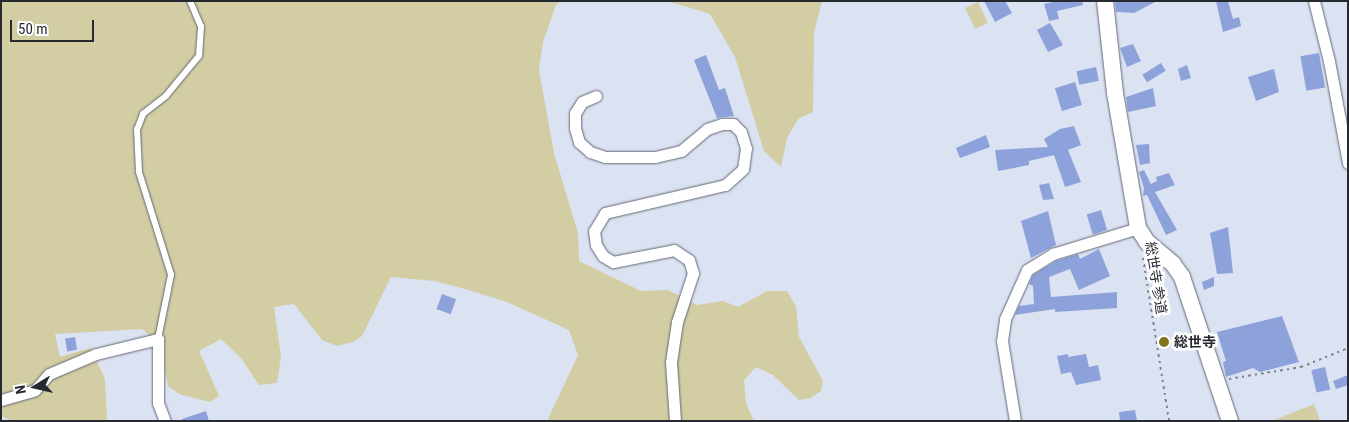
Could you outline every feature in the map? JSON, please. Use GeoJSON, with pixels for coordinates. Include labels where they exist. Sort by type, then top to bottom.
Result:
{"type":"FeatureCollection","features":[{"type":"Feature","properties":{"kind":"street"},"geometry":{"type":"LineString","coordinates":[[1105,1],[1115,93],[1138,228],[1147,242],[1173,264],[1182,277],[1230,421]]}},
{"type":"Feature","properties":{"kind":"street"},"geometry":{"type":"LineString","coordinates":[[1314,1],[1330,61],[1348,163]]}},
{"type":"Feature","properties":{"kind":"street"},"geometry":{"type":"LineString","coordinates":[[596,96],[582,102],[575,113],[575,128],[579,142],[597,154],[621,158],[681,151],[707,129],[722,124],[733,124],[741,132],[746,148],[743,168],[725,185],[605,213],[594,231],[596,245],[602,256],[612,262],[674,250],[689,260],[694,273],[677,322],[671,362],[675,421]]}},
{"type":"Feature","properties":{"kind":"street"},"geometry":{"type":"LineString","coordinates":[[1015,421],[1002,341],[1005,319],[1027,270],[1054,254],[1138,228]]}},
{"type":"Feature","properties":{"kind":"street"},"geometry":{"type":"LineString","coordinates":[[1,400],[35,390],[49,374],[96,354],[158,339],[158,403],[165,421]]}},
{"type":"Feature","properties":{"kind":"lane"},"geometry":{"type":"LineString","coordinates":[[158,339],[171,275],[139,172],[137,130],[143,114],[166,96],[199,56],[201,27],[190,1]]}},
{"type":"Feature","properties":{"kind":"path","name":"総世寺 参道"},"geometry":{"type":"LineString","coordinates":[[1143,257],[1169,421]]}},
{"type":"Feature","properties":{"kind":"path"},"geometry":{"type":"LineString","coordinates":[[1217,381],[1301,368],[1348,348]]}},
{"type":"Feature","properties":{"kind":"shaded area"},"geometry":{"type":"Polygon","coordinates":[[[1,1],[561,1],[556,5],[543,42],[539,70],[554,153],[578,233],[579,261],[641,291],[668,290],[697,305],[723,301],[738,307],[767,291],[787,291],[796,307],[799,337],[823,381],[821,391],[810,398],[799,400],[773,375],[756,367],[744,380],[746,403],[754,421],[547,421],[578,355],[569,330],[507,302],[465,289],[434,281],[391,277],[362,336],[353,342],[337,346],[322,340],[294,304],[274,307],[281,357],[277,383],[259,385],[241,358],[221,339],[199,351],[219,396],[210,402],[179,394],[168,386],[160,344],[142,329],[55,334],[60,357],[91,348],[105,379],[107,421],[13,421],[1,416],[1,1]]]}},
{"type":"Feature","properties":{"kind":"shaded area"},"geometry":{"type":"Polygon","coordinates":[[[667,1],[822,1],[814,33],[813,112],[798,119],[787,138],[781,167],[764,151],[735,57],[710,14],[667,1]]]}},
{"type":"Feature","properties":{"kind":"shaded area"},"geometry":{"type":"Polygon","coordinates":[[[978,2],[988,23],[975,29],[965,8],[978,2]]]}},
{"type":"Feature","properties":{"kind":"shaded area"},"geometry":{"type":"Polygon","coordinates":[[[1314,404],[1320,421],[1272,421],[1314,404]]]}},
{"type":"Feature","properties":{"kind":"building"},"geometry":{"type":"Polygon","coordinates":[[[984,1],[1005,1],[1012,13],[995,22],[984,1]]]}},
{"type":"Feature","properties":{"kind":"building"},"geometry":{"type":"Polygon","coordinates":[[[1058,1],[1082,1],[1083,5],[1057,11],[1059,19],[1049,21],[1044,4],[1058,1]]]}},
{"type":"Feature","properties":{"kind":"building"},"geometry":{"type":"Polygon","coordinates":[[[1115,1],[1157,1],[1134,13],[1116,12],[1115,1]]]}},
{"type":"Feature","properties":{"kind":"building"},"geometry":{"type":"Polygon","coordinates":[[[1216,1],[1228,1],[1233,19],[1239,17],[1241,26],[1223,32],[1216,1]]]}},
{"type":"Feature","properties":{"kind":"building"},"geometry":{"type":"Polygon","coordinates":[[[1050,23],[1063,45],[1048,52],[1037,30],[1050,23]]]}},
{"type":"Feature","properties":{"kind":"building"},"geometry":{"type":"Polygon","coordinates":[[[1133,44],[1141,61],[1127,67],[1120,48],[1133,44]]]}},
{"type":"Feature","properties":{"kind":"building"},"geometry":{"type":"Polygon","coordinates":[[[1319,53],[1325,87],[1306,91],[1300,56],[1319,53]]]}},
{"type":"Feature","properties":{"kind":"building"},"geometry":{"type":"Polygon","coordinates":[[[706,55],[719,90],[725,88],[734,116],[717,118],[694,60],[706,55]]]}},
{"type":"Feature","properties":{"kind":"building"},"geometry":{"type":"Polygon","coordinates":[[[1161,63],[1166,71],[1147,82],[1142,75],[1161,63]]]}},
{"type":"Feature","properties":{"kind":"building"},"geometry":{"type":"Polygon","coordinates":[[[1187,65],[1191,78],[1181,81],[1178,69],[1187,65]]]}},
{"type":"Feature","properties":{"kind":"building"},"geometry":{"type":"Polygon","coordinates":[[[1096,67],[1099,81],[1079,85],[1076,71],[1096,67]]]}},
{"type":"Feature","properties":{"kind":"building"},"geometry":{"type":"Polygon","coordinates":[[[1274,69],[1279,92],[1256,101],[1248,77],[1274,69]]]}},
{"type":"Feature","properties":{"kind":"building"},"geometry":{"type":"Polygon","coordinates":[[[1075,82],[1082,105],[1062,111],[1055,88],[1075,82]]]}},
{"type":"Feature","properties":{"kind":"building"},"geometry":{"type":"Polygon","coordinates":[[[1153,88],[1156,106],[1128,112],[1126,97],[1153,88]]]}},
{"type":"Feature","properties":{"kind":"building"},"geometry":{"type":"Polygon","coordinates":[[[1074,126],[1081,145],[1068,150],[1081,182],[1065,187],[1054,155],[1029,161],[1029,165],[998,171],[995,150],[1048,147],[1044,139],[1060,129],[1074,126]]]}},
{"type":"Feature","properties":{"kind":"building"},"geometry":{"type":"Polygon","coordinates":[[[986,135],[990,147],[960,158],[956,148],[986,135]]]}},
{"type":"Feature","properties":{"kind":"building"},"geometry":{"type":"Polygon","coordinates":[[[1149,144],[1150,163],[1140,165],[1136,145],[1149,144]]]}},
{"type":"Feature","properties":{"kind":"building"},"geometry":{"type":"Polygon","coordinates":[[[1144,170],[1151,184],[1157,181],[1156,177],[1169,173],[1175,185],[1155,192],[1177,230],[1166,235],[1147,195],[1143,196],[1144,188],[1139,172],[1144,170]]]}},
{"type":"Feature","properties":{"kind":"building"},"geometry":{"type":"Polygon","coordinates":[[[1049,183],[1054,199],[1043,200],[1039,185],[1049,183]]]}},
{"type":"Feature","properties":{"kind":"building"},"geometry":{"type":"Polygon","coordinates":[[[1101,210],[1107,230],[1093,234],[1087,214],[1101,210]]]}},
{"type":"Feature","properties":{"kind":"building"},"geometry":{"type":"Polygon","coordinates":[[[1048,211],[1056,245],[1031,258],[1021,221],[1048,211]]]}},
{"type":"Feature","properties":{"kind":"building"},"geometry":{"type":"Polygon","coordinates":[[[1228,227],[1233,273],[1217,274],[1210,233],[1228,227]]]}},
{"type":"Feature","properties":{"kind":"building"},"geometry":{"type":"Polygon","coordinates":[[[1099,249],[1110,276],[1079,290],[1070,269],[1049,277],[1051,297],[1117,292],[1117,308],[1055,312],[1055,309],[1015,315],[1019,306],[1034,304],[1033,286],[1029,284],[1033,275],[1056,261],[1078,254],[1080,259],[1099,249]]]}},
{"type":"Feature","properties":{"kind":"building"},"geometry":{"type":"Polygon","coordinates":[[[1214,277],[1214,286],[1204,290],[1202,282],[1214,277]]]}},
{"type":"Feature","properties":{"kind":"building"},"geometry":{"type":"Polygon","coordinates":[[[442,294],[456,299],[451,314],[437,309],[442,294]]]}},
{"type":"Feature","properties":{"kind":"building"},"geometry":{"type":"Polygon","coordinates":[[[1282,316],[1299,362],[1260,372],[1253,368],[1226,377],[1223,362],[1226,361],[1217,332],[1282,316]]]}},
{"type":"Feature","properties":{"kind":"building"},"geometry":{"type":"Polygon","coordinates":[[[75,337],[77,350],[67,351],[65,339],[75,337]]]}},
{"type":"Feature","properties":{"kind":"building"},"geometry":{"type":"Polygon","coordinates":[[[1068,354],[1068,357],[1086,354],[1089,367],[1098,365],[1101,380],[1076,385],[1071,372],[1061,374],[1057,356],[1068,354]]]}},
{"type":"Feature","properties":{"kind":"building"},"geometry":{"type":"Polygon","coordinates":[[[1325,367],[1330,389],[1317,393],[1311,370],[1325,367]]]}},
{"type":"Feature","properties":{"kind":"building"},"geometry":{"type":"Polygon","coordinates":[[[1348,375],[1348,385],[1336,389],[1333,381],[1348,375]]]}},
{"type":"Feature","properties":{"kind":"building"},"geometry":{"type":"Polygon","coordinates":[[[1135,410],[1137,421],[1120,421],[1119,412],[1135,410]]]}},
{"type":"Feature","properties":{"kind":"building"},"geometry":{"type":"Polygon","coordinates":[[[206,411],[209,421],[182,421],[182,419],[206,411]]]}},
{"type":"Feature","properties":{"kind":"place","name":"総世寺"},"geometry":{"type":"Point","coordinates":[1164,342]}}]}
